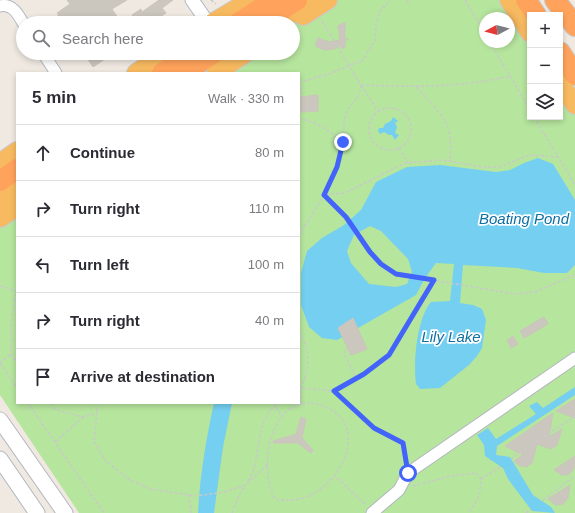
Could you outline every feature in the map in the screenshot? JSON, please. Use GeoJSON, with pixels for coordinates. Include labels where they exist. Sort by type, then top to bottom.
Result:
{"type":"FeatureCollection","features":[{"type":"Feature","properties":{"kind":"highway"},"geometry":{"type":"LineString","coordinates":[[224,16],[251,0]]}},
{"type":"Feature","properties":{"kind":"highway"},"geometry":{"type":"LineString","coordinates":[[249,16],[274,0]]}},
{"type":"Feature","properties":{"kind":"highway"},"geometry":{"type":"LineString","coordinates":[[272,16],[297,0]]}},
{"type":"Feature","properties":{"kind":"highway"},"geometry":{"type":"LineString","coordinates":[[509,0],[527,28]]}},
{"type":"Feature","properties":{"kind":"highway"},"geometry":{"type":"LineString","coordinates":[[526,0],[534,12]]}},
{"type":"Feature","properties":{"kind":"highway"},"geometry":{"type":"LineString","coordinates":[[555,0],[575,26]]}},
{"type":"Feature","properties":{"kind":"highway"},"geometry":{"type":"LineString","coordinates":[[291,16],[318,3]]}},
{"type":"Feature","properties":{"kind":"highway"},"geometry":{"type":"LineString","coordinates":[[300,17],[318,3]]}},
{"type":"Feature","properties":{"kind":"highway"},"geometry":{"type":"LineString","coordinates":[[563,57],[575,75]]}},
{"type":"Feature","properties":{"kind":"highway"},"geometry":{"type":"LineString","coordinates":[[138,72],[156,60]]}},
{"type":"Feature","properties":{"kind":"highway"},"geometry":{"type":"LineString","coordinates":[[164,72],[182,60]]}},
{"type":"Feature","properties":{"kind":"highway"},"geometry":{"type":"LineString","coordinates":[[186,72],[204,60]]}},
{"type":"Feature","properties":{"kind":"highway"},"geometry":{"type":"LineString","coordinates":[[202,72],[220,60]]}},
{"type":"Feature","properties":{"kind":"highway"},"geometry":{"type":"LineString","coordinates":[[218,72],[236,60]]}},
{"type":"Feature","properties":{"kind":"highway"},"geometry":{"type":"LineString","coordinates":[[563,88],[575,105]]}},
{"type":"Feature","properties":{"kind":"highway"},"geometry":{"type":"LineString","coordinates":[[0,163],[16,152]]}},
{"type":"Feature","properties":{"kind":"highway"},"geometry":{"type":"LineString","coordinates":[[0,181],[16,170]]}},
{"type":"Feature","properties":{"kind":"highway"},"geometry":{"type":"LineString","coordinates":[[0,193],[16,183]]}},
{"type":"Feature","properties":{"kind":"highway"},"geometry":{"type":"LineString","coordinates":[[0,202],[16,192]]}},
{"type":"Feature","properties":{"kind":"highway"},"geometry":{"type":"LineString","coordinates":[[0,218],[16,207]]}},
{"type":"Feature","properties":{"kind":"main road"},"geometry":{"type":"LineString","coordinates":[[0,420],[65,513]]}},
{"type":"Feature","properties":{"kind":"main road"},"geometry":{"type":"LineString","coordinates":[[0,459],[37,513]]}},
{"type":"Feature","properties":{"kind":"street"},"geometry":{"type":"LineString","coordinates":[[192,0],[203,16]]}},
{"type":"Feature","properties":{"kind":"street"},"geometry":{"type":"LineString","coordinates":[[0,6],[7,6],[15,10],[19,16]]}},
{"type":"Feature","properties":{"kind":"street"},"geometry":{"type":"LineString","coordinates":[[48,60],[55,72]]}},
{"type":"Feature","properties":{"kind":"street"},"geometry":{"type":"LineString","coordinates":[[372,512],[399,490],[408,473],[575,358]]}},
{"type":"Feature","properties":{"kind":"path"},"geometry":{"type":"LineString","coordinates":[[300,82],[329,74],[363,60],[370,52],[375,40],[376,24],[380,11],[390,0]]}},
{"type":"Feature","properties":{"kind":"path"},"geometry":{"type":"LineString","coordinates":[[407,0],[410,5]]}},
{"type":"Feature","properties":{"kind":"path"},"geometry":{"type":"LineString","coordinates":[[464,0],[479,24]]}},
{"type":"Feature","properties":{"kind":"path"},"geometry":{"type":"LineString","coordinates":[[318,3],[349,66],[378,111]]}},
{"type":"Feature","properties":{"kind":"path"},"geometry":{"type":"LineString","coordinates":[[494,48],[527,105]]}},
{"type":"Feature","properties":{"kind":"path"},"geometry":{"type":"LineString","coordinates":[[361,85],[417,87],[492,81],[510,76]]}},
{"type":"Feature","properties":{"kind":"path"},"geometry":{"type":"LineString","coordinates":[[300,233],[324,195],[337,167],[343,142],[343,127],[348,111],[360,96],[361,85]]}},
{"type":"Feature","properties":{"kind":"path"},"geometry":{"type":"LineString","coordinates":[[300,86],[303,97]]}},
{"type":"Feature","properties":{"kind":"path"},"geometry":{"type":"LineString","coordinates":[[417,87],[441,113],[449,127],[452,142],[450,161]]}},
{"type":"Feature","properties":{"kind":"path"},"geometry":{"type":"LineString","coordinates":[[388,108],[395,108],[406,116],[410,122],[409,136],[399,148],[381,148],[371,138],[369,125],[371,118],[378,111],[388,108]]}},
{"type":"Feature","properties":{"kind":"path"},"geometry":{"type":"LineString","coordinates":[[300,119],[308,119],[332,133],[343,142]]}},
{"type":"Feature","properties":{"kind":"path"},"geometry":{"type":"LineString","coordinates":[[536,120],[575,185]]}},
{"type":"Feature","properties":{"kind":"path"},"geometry":{"type":"LineString","coordinates":[[399,148],[408,163]]}},
{"type":"Feature","properties":{"kind":"path"},"geometry":{"type":"LineString","coordinates":[[324,195],[345,193],[408,163],[443,160],[482,166],[499,166],[529,155],[558,157]]}},
{"type":"Feature","properties":{"kind":"path"},"geometry":{"type":"LineString","coordinates":[[324,195],[346,217],[358,236],[381,264],[396,274],[515,294],[535,292],[575,275]]}},
{"type":"Feature","properties":{"kind":"path"},"geometry":{"type":"LineString","coordinates":[[301,388],[334,391],[389,355],[434,280]]}},
{"type":"Feature","properties":{"kind":"path"},"geometry":{"type":"LineString","coordinates":[[0,286],[16,290]]}},
{"type":"Feature","properties":{"kind":"path"},"geometry":{"type":"LineString","coordinates":[[16,295],[11,322],[11,354],[16,361]]}},
{"type":"Feature","properties":{"kind":"path"},"geometry":{"type":"LineString","coordinates":[[300,334],[305,340],[308,356],[307,375],[301,388],[301,404]]}},
{"type":"Feature","properties":{"kind":"path"},"geometry":{"type":"LineString","coordinates":[[347,346],[344,353],[356,378]]}},
{"type":"Feature","properties":{"kind":"path"},"geometry":{"type":"LineString","coordinates":[[11,354],[0,363],[16,387]]}},
{"type":"Feature","properties":{"kind":"path"},"geometry":{"type":"LineString","coordinates":[[334,391],[374,428],[403,443],[408,473]]}},
{"type":"Feature","properties":{"kind":"path"},"geometry":{"type":"LineString","coordinates":[[298,503],[284,502],[275,498],[270,488],[268,454],[272,434],[281,416],[293,407],[301,404],[311,403],[328,407],[345,424],[348,438],[348,453],[344,468]]}},
{"type":"Feature","properties":{"kind":"path"},"geometry":{"type":"LineString","coordinates":[[29,404],[104,513]]}},
{"type":"Feature","properties":{"kind":"path"},"geometry":{"type":"LineString","coordinates":[[52,404],[56,410],[83,417]]}},
{"type":"Feature","properties":{"kind":"path"},"geometry":{"type":"LineString","coordinates":[[96,404],[97,413],[94,441],[105,460],[128,479],[150,489],[189,496],[224,492],[246,485],[268,464]]}},
{"type":"Feature","properties":{"kind":"path"},"geometry":{"type":"LineString","coordinates":[[232,513],[239,495],[256,466],[263,420],[277,404]]}},
{"type":"Feature","properties":{"kind":"path"},"geometry":{"type":"LineString","coordinates":[[274,406],[281,416]]}},
{"type":"Feature","properties":{"kind":"path"},"geometry":{"type":"LineString","coordinates":[[55,442],[83,417],[97,413]]}},
{"type":"Feature","properties":{"kind":"path"},"geometry":{"type":"LineString","coordinates":[[511,459],[575,416]]}},
{"type":"Feature","properties":{"kind":"path"},"geometry":{"type":"LineString","coordinates":[[481,479],[500,467]]}},
{"type":"Feature","properties":{"kind":"path"},"geometry":{"type":"LineString","coordinates":[[330,485],[340,473]]}},
{"type":"Feature","properties":{"kind":"path"},"geometry":{"type":"LineString","coordinates":[[399,490],[450,476],[476,474],[481,479],[481,490],[473,507],[468,513]]}},
{"type":"Feature","properties":{"kind":"path"},"geometry":{"type":"LineString","coordinates":[[543,500],[575,476]]}},
{"type":"Feature","properties":{"kind":"path"},"geometry":{"type":"LineString","coordinates":[[337,478],[372,512]]}},
{"type":"Feature","properties":{"kind":"path"},"geometry":{"type":"LineString","coordinates":[[316,497],[326,488]]}},
{"type":"Feature","properties":{"kind":"path"},"geometry":{"type":"LineString","coordinates":[[189,496],[191,513]]}},
{"type":"Feature","properties":{"kind":"path"},"geometry":{"type":"LineString","coordinates":[[526,513],[530,509]]}},
{"type":"Feature","properties":{"kind":"green space"},"geometry":{"type":"Polygon","coordinates":[[[329,0],[503,0],[511,12],[479,12],[479,48],[515,48],[515,18],[527,36],[527,120],[563,120],[563,91],[575,109],[575,513],[79,513],[0,395],[0,217],[16,206],[16,404],[300,404],[300,72],[218,72],[236,60],[300,60],[300,19],[329,0]]]}},
{"type":"Feature","properties":{"kind":"water"},"geometry":{"type":"Polygon","coordinates":[[[393,117],[398,121],[395,123],[397,127],[395,133],[399,135],[395,140],[392,135],[384,132],[380,134],[378,131],[379,128],[383,128],[385,124],[391,121],[393,117]]]}},
{"type":"Feature","properties":{"kind":"water","name":"Boating Pond"},"geometry":{"type":"Polygon","coordinates":[[[538,158],[553,164],[575,200],[575,265],[567,273],[544,273],[517,268],[463,265],[460,303],[473,305],[482,309],[486,320],[482,348],[469,365],[440,388],[420,389],[416,384],[415,364],[417,341],[422,318],[431,302],[450,301],[454,264],[436,263],[425,278],[416,295],[337,340],[322,338],[309,327],[301,305],[301,273],[307,251],[322,238],[344,225],[361,210],[376,182],[407,167],[440,165],[496,172],[510,170],[538,158]],[[370,226],[354,235],[347,251],[351,263],[369,284],[396,287],[407,284],[412,272],[408,259],[381,231],[370,226]]]}},
{"type":"Feature","properties":{"kind":"water"},"geometry":{"type":"Polygon","coordinates":[[[575,387],[575,395],[497,446],[496,455],[510,457],[533,495],[551,507],[555,513],[532,511],[508,479],[503,468],[485,456],[484,445],[477,435],[488,428],[496,439],[536,414],[529,406],[537,402],[543,408],[575,387]]]}},
{"type":"Feature","properties":{"kind":"water"},"geometry":{"type":"Polygon","coordinates":[[[214,404],[232,404],[223,447],[214,513],[198,513],[200,485],[208,430],[214,404]]]}},
{"type":"Feature","properties":{"kind":"building"},"geometry":{"type":"Polygon","coordinates":[[[67,0],[127,0],[112,9],[117,16],[58,16],[59,15],[57,13],[70,4],[67,0]]]}},
{"type":"Feature","properties":{"kind":"building"},"geometry":{"type":"Polygon","coordinates":[[[159,0],[173,0],[162,8],[166,13],[162,16],[132,15],[141,9],[142,12],[159,0]]]}},
{"type":"Feature","properties":{"kind":"building"},"geometry":{"type":"Polygon","coordinates":[[[345,22],[345,39],[349,39],[345,41],[345,48],[341,48],[340,45],[334,49],[324,50],[315,46],[318,38],[329,42],[340,40],[338,26],[345,22]]]}},
{"type":"Feature","properties":{"kind":"building"},"geometry":{"type":"Polygon","coordinates":[[[88,60],[104,60],[93,67],[88,60]]]}},
{"type":"Feature","properties":{"kind":"building"},"geometry":{"type":"Polygon","coordinates":[[[318,95],[318,111],[300,112],[300,97],[318,95]]]}},
{"type":"Feature","properties":{"kind":"building"},"geometry":{"type":"Polygon","coordinates":[[[544,317],[548,324],[524,338],[520,331],[544,317]]]}},
{"type":"Feature","properties":{"kind":"building"},"geometry":{"type":"Polygon","coordinates":[[[353,318],[367,349],[351,355],[338,328],[353,318]]]}},
{"type":"Feature","properties":{"kind":"building"},"geometry":{"type":"Polygon","coordinates":[[[513,336],[518,344],[511,348],[507,340],[513,336]]]}},
{"type":"Feature","properties":{"kind":"building"},"geometry":{"type":"Polygon","coordinates":[[[575,399],[575,418],[556,411],[575,399]]]}},
{"type":"Feature","properties":{"kind":"building"},"geometry":{"type":"Polygon","coordinates":[[[553,413],[549,437],[562,429],[557,445],[551,449],[537,444],[532,463],[526,467],[518,465],[514,461],[523,455],[505,446],[553,413]]]}},
{"type":"Feature","properties":{"kind":"building"},"geometry":{"type":"Polygon","coordinates":[[[301,417],[306,419],[302,438],[313,450],[311,453],[298,443],[273,443],[273,441],[296,434],[301,417]]]}},
{"type":"Feature","properties":{"kind":"building"},"geometry":{"type":"Polygon","coordinates":[[[575,456],[574,469],[568,475],[562,475],[554,470],[575,456]]]}},
{"type":"Feature","properties":{"kind":"building"},"geometry":{"type":"Polygon","coordinates":[[[570,485],[568,498],[563,504],[556,505],[548,499],[570,485]]]}},
{"type":"Feature","properties":{"kind":"route"},"geometry":{"type":"LineString","coordinates":[[343,142],[337,167],[324,195],[346,217],[358,236],[381,264],[396,274],[434,280],[389,355],[364,374],[334,391],[355,408],[374,428],[403,443],[408,473]]}},
{"type":"Feature","properties":{"kind":"water label","name":"Lily Lake"},"geometry":{"type":"Point","coordinates":[451,337]}}]}
